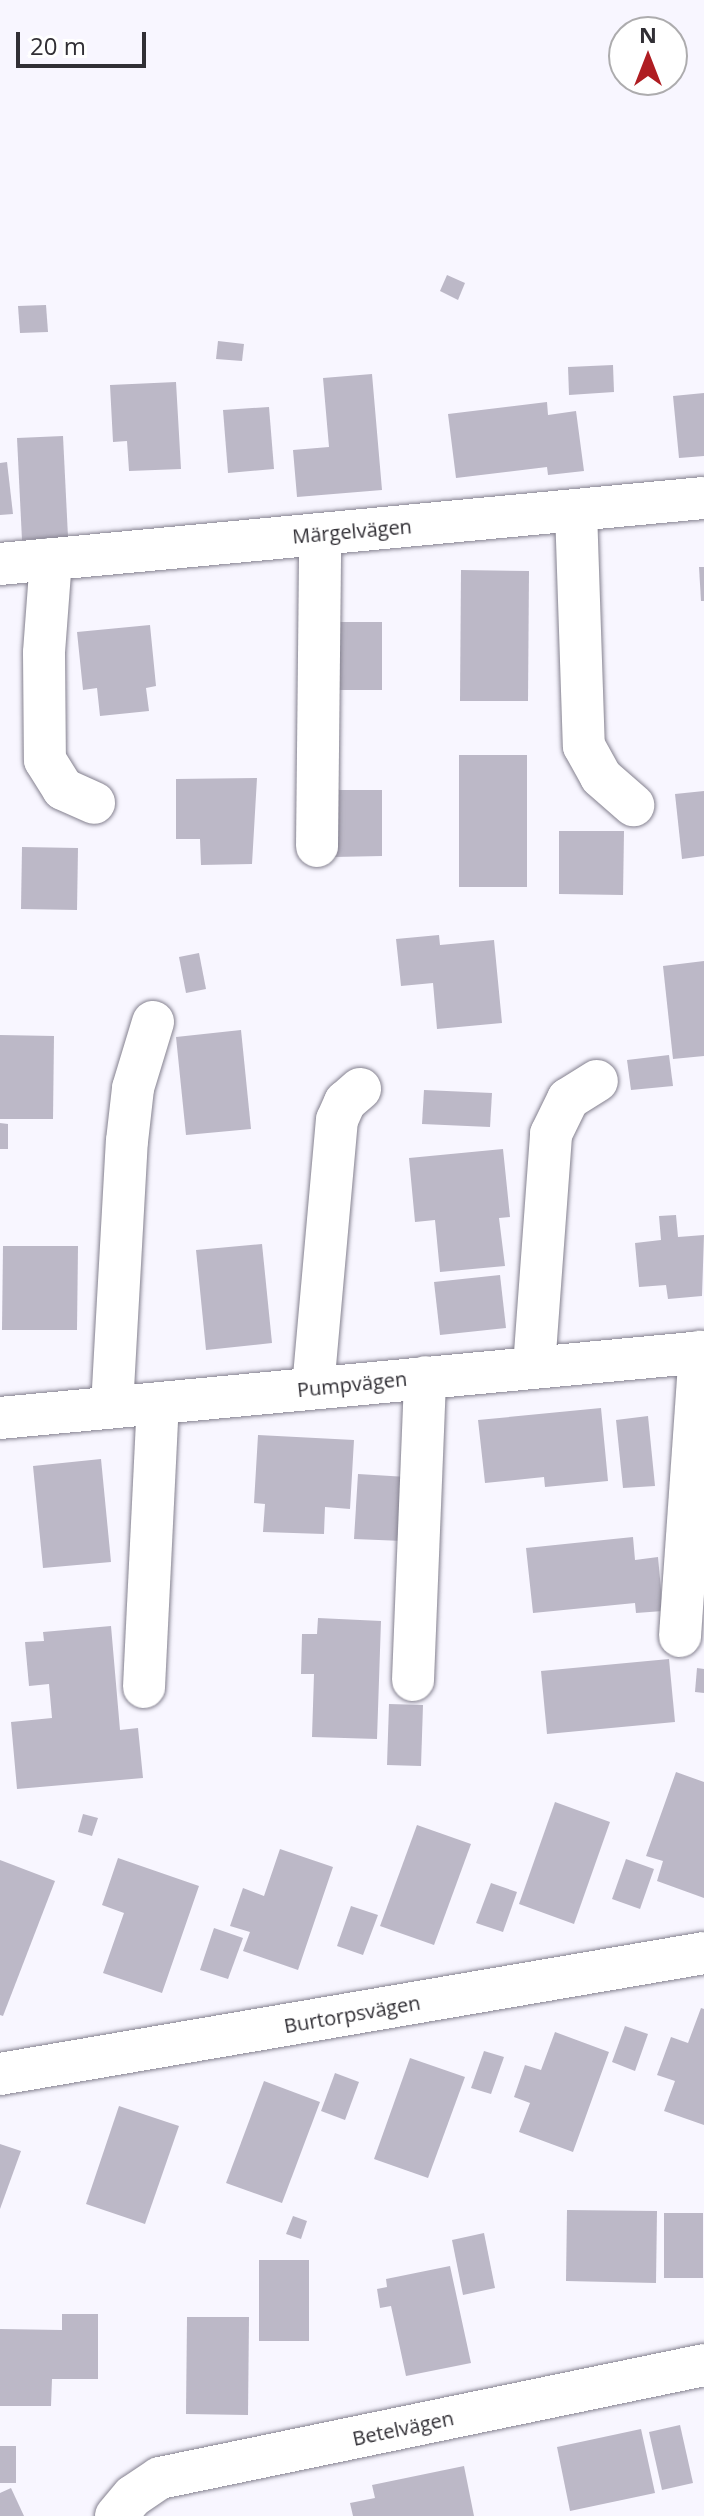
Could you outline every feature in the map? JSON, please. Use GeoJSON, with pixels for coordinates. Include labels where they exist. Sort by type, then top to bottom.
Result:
{"type":"FeatureCollection","features":[{"type":"Feature","properties":{"kind":"street","name":"Märgelvägen"},"geometry":{"type":"LineString","coordinates":[[0,564],[704,498]]}},
{"type":"Feature","properties":{"kind":"street"},"geometry":{"type":"LineString","coordinates":[[576,510],[584,746],[601,777],[633,805]]}},
{"type":"Feature","properties":{"kind":"street"},"geometry":{"type":"LineString","coordinates":[[317,846],[320,534]]}},
{"type":"Feature","properties":{"kind":"street"},"geometry":{"type":"LineString","coordinates":[[51,559],[44,653],[45,760],[63,789],[94,803]]}},
{"type":"Feature","properties":{"kind":"street"},"geometry":{"type":"LineString","coordinates":[[112,1407],[127,1141],[133,1088],[153,1022]]}},
{"type":"Feature","properties":{"kind":"street"},"geometry":{"type":"LineString","coordinates":[[534,1367],[551,1134],[568,1099],[597,1081]]}},
{"type":"Feature","properties":{"kind":"street"},"geometry":{"type":"LineString","coordinates":[[313,1388],[337,1120],[345,1102],[360,1089]]}},
{"type":"Feature","properties":{"kind":"street"},"geometry":{"type":"LineString","coordinates":[[680,1636],[702,1352]]}},
{"type":"Feature","properties":{"kind":"street","name":"Pumpvägen"},"geometry":{"type":"LineString","coordinates":[[0,1418],[702,1352]]}},
{"type":"Feature","properties":{"kind":"street"},"geometry":{"type":"LineString","coordinates":[[413,1680],[425,1377]]}},
{"type":"Feature","properties":{"kind":"street"},"geometry":{"type":"LineString","coordinates":[[144,1687],[158,1403]]}},
{"type":"Feature","properties":{"kind":"street","name":"Burtorpsvägen"},"geometry":{"type":"LineString","coordinates":[[0,2074],[704,1953]]}},
{"type":"Feature","properties":{"kind":"street","name":"Betelvägen"},"geometry":{"type":"LineString","coordinates":[[116,2516],[133,2496],[160,2478],[704,2365]]}},
{"type":"Feature","properties":{"kind":"building"},"geometry":{"type":"Polygon","coordinates":[[[447,275],[465,283],[458,300],[440,291],[447,275]]]}},
{"type":"Feature","properties":{"kind":"building"},"geometry":{"type":"Polygon","coordinates":[[[46,305],[48,332],[20,333],[18,306],[46,305]]]}},
{"type":"Feature","properties":{"kind":"building"},"geometry":{"type":"Polygon","coordinates":[[[218,341],[244,344],[242,361],[216,359],[218,341]]]}},
{"type":"Feature","properties":{"kind":"building"},"geometry":{"type":"Polygon","coordinates":[[[613,365],[614,392],[569,395],[568,367],[613,365]]]}},
{"type":"Feature","properties":{"kind":"building"},"geometry":{"type":"Polygon","coordinates":[[[372,374],[382,490],[297,497],[293,450],[329,447],[323,378],[372,374]]]}},
{"type":"Feature","properties":{"kind":"building"},"geometry":{"type":"Polygon","coordinates":[[[176,382],[181,469],[129,471],[127,441],[113,442],[110,385],[176,382]]]}},
{"type":"Feature","properties":{"kind":"building"},"geometry":{"type":"Polygon","coordinates":[[[704,393],[704,456],[679,458],[673,396],[704,393]]]}},
{"type":"Feature","properties":{"kind":"building"},"geometry":{"type":"Polygon","coordinates":[[[547,402],[548,415],[576,411],[584,471],[548,475],[547,467],[456,478],[448,414],[547,402]]]}},
{"type":"Feature","properties":{"kind":"building"},"geometry":{"type":"Polygon","coordinates":[[[269,407],[274,469],[228,473],[223,410],[269,407]]]}},
{"type":"Feature","properties":{"kind":"building"},"geometry":{"type":"Polygon","coordinates":[[[63,436],[68,537],[22,540],[17,438],[63,436]]]}},
{"type":"Feature","properties":{"kind":"building"},"geometry":{"type":"Polygon","coordinates":[[[7,462],[13,514],[0,515],[0,463],[7,462]]]}},
{"type":"Feature","properties":{"kind":"building"},"geometry":{"type":"Polygon","coordinates":[[[699,567],[704,567],[704,601],[701,601],[699,567]]]}},
{"type":"Feature","properties":{"kind":"building"},"geometry":{"type":"Polygon","coordinates":[[[461,570],[529,571],[528,701],[460,701],[461,570]]]}},
{"type":"Feature","properties":{"kind":"building"},"geometry":{"type":"Polygon","coordinates":[[[335,622],[382,622],[382,690],[336,690],[335,622]]]}},
{"type":"Feature","properties":{"kind":"building"},"geometry":{"type":"Polygon","coordinates":[[[150,625],[156,686],[146,688],[149,711],[100,716],[97,688],[83,690],[77,632],[150,625]]]}},
{"type":"Feature","properties":{"kind":"building"},"geometry":{"type":"Polygon","coordinates":[[[459,755],[527,755],[527,887],[459,887],[459,755]]]}},
{"type":"Feature","properties":{"kind":"building"},"geometry":{"type":"Polygon","coordinates":[[[257,778],[252,864],[201,865],[200,839],[176,839],[176,779],[257,778]]]}},
{"type":"Feature","properties":{"kind":"building"},"geometry":{"type":"Polygon","coordinates":[[[334,790],[382,790],[382,856],[334,857],[334,790]]]}},
{"type":"Feature","properties":{"kind":"building"},"geometry":{"type":"Polygon","coordinates":[[[704,791],[704,856],[682,859],[675,794],[704,791]]]}},
{"type":"Feature","properties":{"kind":"building"},"geometry":{"type":"Polygon","coordinates":[[[559,831],[624,831],[623,895],[559,894],[559,831]]]}},
{"type":"Feature","properties":{"kind":"building"},"geometry":{"type":"Polygon","coordinates":[[[22,847],[78,848],[77,910],[21,909],[22,847]]]}},
{"type":"Feature","properties":{"kind":"building"},"geometry":{"type":"Polygon","coordinates":[[[439,935],[440,945],[494,940],[502,1023],[437,1029],[433,983],[401,986],[396,939],[439,935]]]}},
{"type":"Feature","properties":{"kind":"building"},"geometry":{"type":"Polygon","coordinates":[[[199,953],[206,989],[186,993],[179,957],[199,953]]]}},
{"type":"Feature","properties":{"kind":"building"},"geometry":{"type":"Polygon","coordinates":[[[704,961],[704,1056],[673,1059],[663,966],[704,961]]]}},
{"type":"Feature","properties":{"kind":"building"},"geometry":{"type":"Polygon","coordinates":[[[241,1030],[251,1129],[186,1135],[176,1037],[241,1030]]]}},
{"type":"Feature","properties":{"kind":"building"},"geometry":{"type":"Polygon","coordinates":[[[0,1035],[54,1036],[53,1119],[0,1119],[0,1035]]]}},
{"type":"Feature","properties":{"kind":"building"},"geometry":{"type":"Polygon","coordinates":[[[669,1055],[673,1086],[631,1090],[627,1060],[669,1055]]]}},
{"type":"Feature","properties":{"kind":"building"},"geometry":{"type":"Polygon","coordinates":[[[424,1090],[492,1093],[490,1127],[422,1124],[424,1090]]]}},
{"type":"Feature","properties":{"kind":"building"},"geometry":{"type":"Polygon","coordinates":[[[0,1123],[8,1124],[8,1149],[0,1149],[0,1123]]]}},
{"type":"Feature","properties":{"kind":"building"},"geometry":{"type":"Polygon","coordinates":[[[503,1149],[510,1217],[499,1218],[505,1266],[440,1272],[435,1220],[415,1222],[409,1158],[503,1149]]]}},
{"type":"Feature","properties":{"kind":"building"},"geometry":{"type":"Polygon","coordinates":[[[676,1215],[678,1237],[704,1235],[702,1296],[668,1299],[666,1285],[639,1287],[635,1243],[661,1240],[659,1216],[676,1215]]]}},
{"type":"Feature","properties":{"kind":"building"},"geometry":{"type":"Polygon","coordinates":[[[262,1244],[272,1343],[206,1350],[196,1250],[262,1244]]]}},
{"type":"Feature","properties":{"kind":"building"},"geometry":{"type":"Polygon","coordinates":[[[3,1246],[78,1246],[77,1330],[2,1330],[3,1246]]]}},
{"type":"Feature","properties":{"kind":"building"},"geometry":{"type":"Polygon","coordinates":[[[500,1275],[506,1328],[440,1335],[434,1282],[500,1275]]]}},
{"type":"Feature","properties":{"kind":"building"},"geometry":{"type":"Polygon","coordinates":[[[601,1408],[608,1481],[545,1487],[544,1477],[485,1483],[478,1420],[601,1408]]]}},
{"type":"Feature","properties":{"kind":"building"},"geometry":{"type":"Polygon","coordinates":[[[648,1416],[655,1486],[623,1488],[616,1420],[648,1416]]]}},
{"type":"Feature","properties":{"kind":"building"},"geometry":{"type":"Polygon","coordinates":[[[258,1435],[354,1440],[350,1509],[325,1507],[324,1534],[263,1532],[265,1504],[254,1503],[258,1435]]]}},
{"type":"Feature","properties":{"kind":"building"},"geometry":{"type":"Polygon","coordinates":[[[101,1459],[111,1562],[43,1568],[33,1466],[101,1459]]]}},
{"type":"Feature","properties":{"kind":"building"},"geometry":{"type":"Polygon","coordinates":[[[358,1474],[407,1477],[403,1541],[354,1539],[358,1474]]]}},
{"type":"Feature","properties":{"kind":"building"},"geometry":{"type":"Polygon","coordinates":[[[633,1537],[635,1560],[658,1557],[663,1611],[636,1613],[635,1603],[533,1613],[526,1548],[633,1537]]]}},
{"type":"Feature","properties":{"kind":"building"},"geometry":{"type":"Polygon","coordinates":[[[318,1618],[381,1621],[377,1739],[312,1737],[314,1674],[301,1674],[302,1634],[317,1634],[318,1618]]]}},
{"type":"Feature","properties":{"kind":"building"},"geometry":{"type":"Polygon","coordinates":[[[111,1626],[120,1730],[138,1728],[143,1778],[17,1789],[11,1722],[52,1718],[49,1684],[29,1686],[25,1642],[44,1641],[43,1632],[111,1626]]]}},
{"type":"Feature","properties":{"kind":"building"},"geometry":{"type":"Polygon","coordinates":[[[669,1659],[675,1722],[547,1734],[541,1671],[669,1659]]]}},
{"type":"Feature","properties":{"kind":"building"},"geometry":{"type":"Polygon","coordinates":[[[697,1668],[704,1669],[704,1693],[695,1692],[697,1668]]]}},
{"type":"Feature","properties":{"kind":"building"},"geometry":{"type":"Polygon","coordinates":[[[389,1704],[423,1705],[421,1766],[387,1765],[389,1704]]]}},
{"type":"Feature","properties":{"kind":"building"},"geometry":{"type":"Polygon","coordinates":[[[676,1772],[704,1782],[704,1898],[657,1881],[663,1861],[646,1856],[676,1772]]]}},
{"type":"Feature","properties":{"kind":"building"},"geometry":{"type":"Polygon","coordinates":[[[555,1802],[610,1822],[574,1924],[519,1904],[555,1802]]]}},
{"type":"Feature","properties":{"kind":"building"},"geometry":{"type":"Polygon","coordinates":[[[83,1814],[98,1818],[92,1836],[78,1832],[83,1814]]]}},
{"type":"Feature","properties":{"kind":"building"},"geometry":{"type":"Polygon","coordinates":[[[417,1825],[471,1844],[434,1945],[380,1926],[417,1825]]]}},
{"type":"Feature","properties":{"kind":"building"},"geometry":{"type":"Polygon","coordinates":[[[280,1849],[333,1867],[298,1970],[243,1951],[250,1932],[230,1926],[243,1888],[264,1896],[280,1849]]]}},
{"type":"Feature","properties":{"kind":"building"},"geometry":{"type":"Polygon","coordinates":[[[118,1858],[199,1886],[162,1993],[103,1973],[124,1913],[102,1905],[118,1858]]]}},
{"type":"Feature","properties":{"kind":"building"},"geometry":{"type":"Polygon","coordinates":[[[626,1859],[654,1869],[640,1909],[612,1899],[626,1859]]]}},
{"type":"Feature","properties":{"kind":"building"},"geometry":{"type":"Polygon","coordinates":[[[0,1860],[55,1881],[3,2016],[0,2015],[0,1860]]]}},
{"type":"Feature","properties":{"kind":"building"},"geometry":{"type":"Polygon","coordinates":[[[491,1883],[517,1892],[503,1932],[476,1923],[491,1883]]]}},
{"type":"Feature","properties":{"kind":"building"},"geometry":{"type":"Polygon","coordinates":[[[351,1906],[378,1915],[363,1955],[337,1946],[351,1906]]]}},
{"type":"Feature","properties":{"kind":"building"},"geometry":{"type":"Polygon","coordinates":[[[214,1928],[243,1938],[228,1979],[200,1970],[214,1928]]]}},
{"type":"Feature","properties":{"kind":"building"},"geometry":{"type":"Polygon","coordinates":[[[701,2008],[704,2009],[704,2125],[664,2111],[675,2081],[657,2075],[671,2037],[688,2043],[701,2008]]]}},
{"type":"Feature","properties":{"kind":"building"},"geometry":{"type":"Polygon","coordinates":[[[625,2026],[648,2034],[635,2071],[612,2062],[625,2026]]]}},
{"type":"Feature","properties":{"kind":"building"},"geometry":{"type":"Polygon","coordinates":[[[555,2032],[609,2052],[573,2152],[519,2132],[530,2103],[514,2097],[525,2065],[541,2070],[555,2032]]]}},
{"type":"Feature","properties":{"kind":"building"},"geometry":{"type":"Polygon","coordinates":[[[484,2051],[504,2057],[491,2094],[471,2088],[484,2051]]]}},
{"type":"Feature","properties":{"kind":"building"},"geometry":{"type":"Polygon","coordinates":[[[410,2058],[465,2077],[428,2178],[374,2159],[410,2058]]]}},
{"type":"Feature","properties":{"kind":"building"},"geometry":{"type":"Polygon","coordinates":[[[335,2073],[359,2082],[345,2120],[321,2111],[335,2073]]]}},
{"type":"Feature","properties":{"kind":"building"},"geometry":{"type":"Polygon","coordinates":[[[264,2081],[320,2102],[282,2203],[226,2183],[264,2081]]]}},
{"type":"Feature","properties":{"kind":"building"},"geometry":{"type":"Polygon","coordinates":[[[119,2106],[179,2126],[145,2224],[86,2204],[119,2106]]]}},
{"type":"Feature","properties":{"kind":"building"},"geometry":{"type":"Polygon","coordinates":[[[0,2144],[21,2151],[0,2209],[0,2144]]]}},
{"type":"Feature","properties":{"kind":"building"},"geometry":{"type":"Polygon","coordinates":[[[567,2210],[657,2211],[656,2283],[566,2281],[567,2210]]]}},
{"type":"Feature","properties":{"kind":"building"},"geometry":{"type":"Polygon","coordinates":[[[664,2213],[703,2213],[703,2278],[664,2278],[664,2213]]]}},
{"type":"Feature","properties":{"kind":"building"},"geometry":{"type":"Polygon","coordinates":[[[293,2216],[307,2221],[301,2239],[286,2234],[293,2216]]]}},
{"type":"Feature","properties":{"kind":"building"},"geometry":{"type":"Polygon","coordinates":[[[484,2233],[495,2288],[463,2295],[452,2240],[484,2233]]]}},
{"type":"Feature","properties":{"kind":"building"},"geometry":{"type":"Polygon","coordinates":[[[259,2260],[309,2260],[309,2341],[259,2341],[259,2260]]]}},
{"type":"Feature","properties":{"kind":"building"},"geometry":{"type":"Polygon","coordinates":[[[450,2266],[471,2363],[406,2376],[391,2306],[380,2308],[377,2289],[387,2287],[386,2279],[450,2266]]]}},
{"type":"Feature","properties":{"kind":"building"},"geometry":{"type":"Polygon","coordinates":[[[62,2314],[98,2314],[98,2379],[52,2379],[51,2406],[0,2406],[0,2329],[62,2330],[62,2314]]]}},
{"type":"Feature","properties":{"kind":"building"},"geometry":{"type":"Polygon","coordinates":[[[187,2317],[249,2317],[248,2415],[186,2414],[187,2317]]]}},
{"type":"Feature","properties":{"kind":"building"},"geometry":{"type":"Polygon","coordinates":[[[680,2425],[693,2483],[662,2490],[649,2432],[680,2425]]]}},
{"type":"Feature","properties":{"kind":"building"},"geometry":{"type":"Polygon","coordinates":[[[641,2429],[655,2493],[570,2511],[557,2447],[641,2429]]]}},
{"type":"Feature","properties":{"kind":"building"},"geometry":{"type":"Polygon","coordinates":[[[0,2446],[16,2446],[16,2483],[0,2483],[0,2446]]]}},
{"type":"Feature","properties":{"kind":"building"},"geometry":{"type":"Polygon","coordinates":[[[464,2466],[474,2516],[353,2516],[350,2503],[375,2498],[372,2485],[464,2466]]]}},
{"type":"Feature","properties":{"kind":"building"},"geometry":{"type":"Polygon","coordinates":[[[11,2488],[24,2516],[0,2516],[0,2493],[11,2488]]]}}]}
